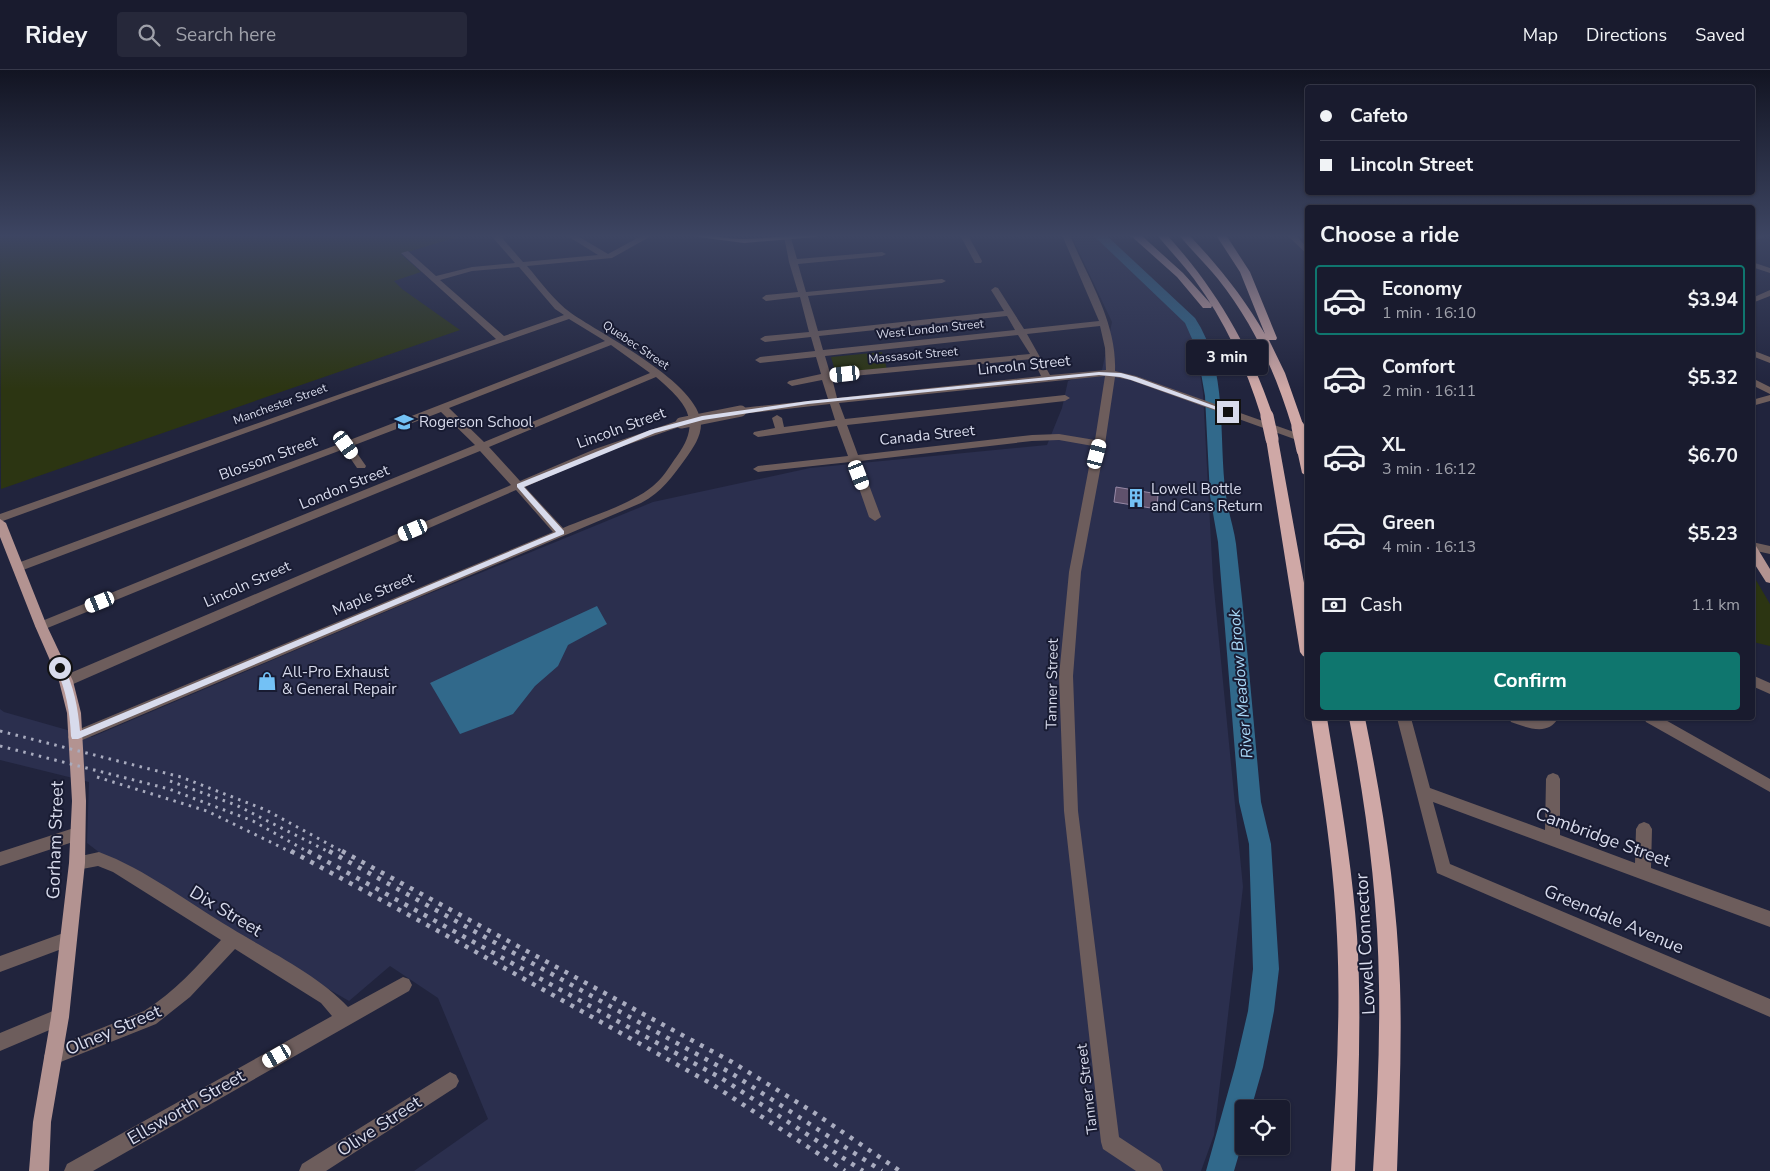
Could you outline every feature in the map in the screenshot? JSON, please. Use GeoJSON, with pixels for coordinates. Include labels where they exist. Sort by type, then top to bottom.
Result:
{"type":"FeatureCollection","features":[{"type":"Feature","properties":{"kind":"highway"},"geometry":{"type":"LineString","coordinates":[[1191,286],[1213,314],[1257,382]]}},
{"type":"Feature","properties":{"kind":"highway"},"geometry":{"type":"LineString","coordinates":[[1205,286],[1221,309],[1242,348],[1257,382],[1267,416],[1305,634]]}},
{"type":"Feature","properties":{"kind":"highway"},"geometry":{"type":"LineString","coordinates":[[1228,286],[1249,314],[1276,363],[1305,446]]}},
{"type":"Feature","properties":{"kind":"highway"},"geometry":{"type":"LineString","coordinates":[[1251,286],[1286,373],[1290,401]]}},
{"type":"Feature","properties":{"kind":"highway","name":"Lowell Connector"},"geometry":{"type":"LineString","coordinates":[[1319,720],[1339,846],[1347,936],[1350,1032],[1342,1171]]}},
{"type":"Feature","properties":{"kind":"highway","name":"Lowell Connector"},"geometry":{"type":"LineString","coordinates":[[1357,720],[1377,829],[1388,954],[1390,1060],[1385,1171]]}},
{"type":"Feature","properties":{"kind":"main road","name":"Gorham Street"},"geometry":{"type":"LineString","coordinates":[[0,523],[41,626],[66,682],[74,712],[79,801],[77,863],[60,1017],[42,1122],[39,1171]]}},
{"type":"Feature","properties":{"kind":"main road"},"geometry":{"type":"LineString","coordinates":[[1755,552],[1770,579]]}},
{"type":"Feature","properties":{"kind":"street"},"geometry":{"type":"LineString","coordinates":[[443,286],[502,339]]}},
{"type":"Feature","properties":{"kind":"street","name":"Quebec Street"},"geometry":{"type":"LineString","coordinates":[[540,286],[570,316],[670,383],[689,406],[695,419],[695,430],[691,442],[674,468]]}},
{"type":"Feature","properties":{"kind":"street"},"geometry":{"type":"LineString","coordinates":[[800,286],[841,424],[875,516]]}},
{"type":"Feature","properties":{"kind":"street"},"geometry":{"type":"LineString","coordinates":[[766,298],[888,286]]}},
{"type":"Feature","properties":{"kind":"street","name":"Tanner Street"},"geometry":{"type":"LineString","coordinates":[[1088,286],[1103,323],[1110,348],[1111,374],[1100,444],[1075,572],[1067,650],[1066,676],[1071,811],[1110,1142],[1153,1171]]}},
{"type":"Feature","properties":{"kind":"street"},"geometry":{"type":"LineString","coordinates":[[995,290],[1036,356],[1047,379]]}},
{"type":"Feature","properties":{"kind":"street"},"geometry":{"type":"LineString","coordinates":[[1755,300],[1770,293]]}},
{"type":"Feature","properties":{"kind":"street"},"geometry":{"type":"LineString","coordinates":[[765,339],[1009,313]]}},
{"type":"Feature","properties":{"kind":"street","name":"Manchester Street"},"geometry":{"type":"LineString","coordinates":[[0,518],[570,316]]}},
{"type":"Feature","properties":{"kind":"street","name":"West London Street"},"geometry":{"type":"LineString","coordinates":[[760,360],[1103,323]]}},
{"type":"Feature","properties":{"kind":"street","name":"Blossom Street"},"geometry":{"type":"LineString","coordinates":[[19,568],[443,408],[611,342]]}},
{"type":"Feature","properties":{"kind":"street"},"geometry":{"type":"LineString","coordinates":[[1755,354],[1770,360]]}},
{"type":"Feature","properties":{"kind":"street","name":"Massasoit Street"},"geometry":{"type":"LineString","coordinates":[[792,383],[826,376],[1036,356]]}},
{"type":"Feature","properties":{"kind":"street","name":"London Street"},"geometry":{"type":"LineString","coordinates":[[41,626],[657,373]]}},
{"type":"Feature","properties":{"kind":"street","name":"Lincoln Street"},"geometry":{"type":"LineString","coordinates":[[66,682],[262,594],[616,446],[681,423],[741,411],[834,400],[1111,374],[1145,382],[1228,412],[1305,446]]}},
{"type":"Feature","properties":{"kind":"street"},"geometry":{"type":"LineString","coordinates":[[1755,384],[1770,391]]}},
{"type":"Feature","properties":{"kind":"street"},"geometry":{"type":"LineString","coordinates":[[758,434],[1066,398]]}},
{"type":"Feature","properties":{"kind":"street"},"geometry":{"type":"LineString","coordinates":[[1755,402],[1770,398]]}},
{"type":"Feature","properties":{"kind":"street"},"geometry":{"type":"LineString","coordinates":[[443,408],[482,446],[561,533]]}},
{"type":"Feature","properties":{"kind":"street"},"geometry":{"type":"LineString","coordinates":[[777,418],[780,430]]}},
{"type":"Feature","properties":{"kind":"street","name":"Canada Street"},"geometry":{"type":"LineString","coordinates":[[758,469],[1041,438],[1058,438],[1100,444]]}},
{"type":"Feature","properties":{"kind":"street"},"geometry":{"type":"LineString","coordinates":[[346,445],[361,466]]}},
{"type":"Feature","properties":{"kind":"street","name":"Maple Street"},"geometry":{"type":"LineString","coordinates":[[75,736],[638,501],[657,490],[674,468]]}},
{"type":"Feature","properties":{"kind":"street"},"geometry":{"type":"LineString","coordinates":[[1755,546],[1770,542]]}},
{"type":"Feature","properties":{"kind":"street"},"geometry":{"type":"LineString","coordinates":[[1755,548],[1770,550]]}},
{"type":"Feature","properties":{"kind":"street"},"geometry":{"type":"LineString","coordinates":[[1755,682],[1770,689]]}},
{"type":"Feature","properties":{"kind":"street"},"geometry":{"type":"LineString","coordinates":[[1405,720],[1423,792]]}},
{"type":"Feature","properties":{"kind":"street"},"geometry":{"type":"LineString","coordinates":[[1522,720],[1536,725],[1548,720]]}},
{"type":"Feature","properties":{"kind":"street"},"geometry":{"type":"LineString","coordinates":[[1654,720],[1770,786]]}},
{"type":"Feature","properties":{"kind":"street"},"geometry":{"type":"LineString","coordinates":[[1552,840],[1554,779]]}},
{"type":"Feature","properties":{"kind":"street","name":"Cambridge Street"},"geometry":{"type":"LineString","coordinates":[[1423,792],[1770,919]]}},
{"type":"Feature","properties":{"kind":"street","name":"Greendale Avenue"},"geometry":{"type":"LineString","coordinates":[[1423,792],[1443,868],[1770,1008]]}},
{"type":"Feature","properties":{"kind":"street"},"geometry":{"type":"LineString","coordinates":[[1643,873],[1644,829]]}},
{"type":"Feature","properties":{"kind":"street"},"geometry":{"type":"LineString","coordinates":[[0,860],[77,834]]}},
{"type":"Feature","properties":{"kind":"street","name":"Dix Street"},"geometry":{"type":"LineString","coordinates":[[77,863],[99,860],[118,868],[327,997],[345,1017]]}},
{"type":"Feature","properties":{"kind":"street","name":"Olney Street"},"geometry":{"type":"LineString","coordinates":[[53,1056],[150,1018],[161,1011],[183,992],[234,938]]}},
{"type":"Feature","properties":{"kind":"street"},"geometry":{"type":"LineString","coordinates":[[0,964],[69,939]]}},
{"type":"Feature","properties":{"kind":"street","name":"Ellsworth Street"},"geometry":{"type":"LineString","coordinates":[[74,1171],[403,985]]}},
{"type":"Feature","properties":{"kind":"street"},"geometry":{"type":"LineString","coordinates":[[0,1042],[60,1017]]}},
{"type":"Feature","properties":{"kind":"street","name":"Olive Street"},"geometry":{"type":"LineString","coordinates":[[309,1171],[450,1081]]}},
{"type":"Feature","properties":{"kind":"shaded area"},"geometry":{"type":"Polygon","coordinates":[[[1095,286],[1150,286],[1175,310],[1194,335],[1203,393],[1213,579],[1243,887],[1214,1135],[1201,1171],[414,1171],[488,1119],[438,998],[390,966],[349,1001],[117,866],[87,843],[89,782],[0,760],[0,709],[4,712],[92,737],[414,600],[653,502],[810,468],[1047,445],[1062,408],[1068,381],[1102,370],[1112,322],[1095,286]]]}},
{"type":"Feature","properties":{"kind":"shaded area"},"geometry":{"type":"Polygon","coordinates":[[[597,606],[607,624],[568,645],[558,666],[535,686],[513,714],[460,734],[430,683],[597,606]]]}},
{"type":"Feature","properties":{"kind":"green space"},"geometry":{"type":"Polygon","coordinates":[[[0,286],[399,286],[460,330],[1,489],[0,286]]]}},
{"type":"Feature","properties":{"kind":"green space"},"geometry":{"type":"Polygon","coordinates":[[[882,352],[887,369],[836,374],[831,357],[882,352]]]}},
{"type":"Feature","properties":{"kind":"green space"},"geometry":{"type":"Polygon","coordinates":[[[1755,578],[1770,604],[1770,646],[1755,642],[1755,578]]]}},
{"type":"Feature","properties":{"kind":"building","name":"Lowell Bottle and Cans Return"},"geometry":{"type":"Polygon","coordinates":[[[1116,487],[1158,494],[1157,509],[1114,502],[1116,487]]]}},
{"type":"Feature","properties":{"kind":"waterway","name":"River Meadow Brook"},"geometry":{"type":"LineString","coordinates":[[1154,286],[1190,321],[1197,332],[1204,350],[1212,396],[1218,496],[1227,542],[1250,802],[1260,844],[1266,969],[1261,1011],[1249,1067],[1220,1171]]}},
{"type":"Feature","properties":{"kind":"railway"},"geometry":{"type":"LineString","coordinates":[[0,731],[181,777],[266,810],[345,853]]}},
{"type":"Feature","properties":{"kind":"railway"},"geometry":{"type":"LineString","coordinates":[[0,746],[169,789],[253,821],[310,853]]}},
{"type":"Feature","properties":{"kind":"railway"},"geometry":{"type":"LineString","coordinates":[[97,777],[207,811],[293,853]]}},
{"type":"Feature","properties":{"kind":"railway"},"geometry":{"type":"LineString","coordinates":[[170,781],[236,805],[331,853]]}},
{"type":"Feature","properties":{"kind":"railway"},"geometry":{"type":"LineString","coordinates":[[291,851],[710,1083],[845,1171]]}},
{"type":"Feature","properties":{"kind":"railway"},"geometry":{"type":"LineString","coordinates":[[308,851],[721,1078],[863,1171]]}},
{"type":"Feature","properties":{"kind":"railway"},"geometry":{"type":"LineString","coordinates":[[329,851],[731,1073],[882,1171]]}},
{"type":"Feature","properties":{"kind":"railway"},"geometry":{"type":"LineString","coordinates":[[342,851],[732,1062],[813,1112],[900,1171]]}},
{"type":"Feature","properties":{"kind":"place","name":"Rogerson School"},"geometry":{"type":"Point","coordinates":[404,422]}},
{"type":"Feature","properties":{"kind":"place","name":"Lowell Bottle and Cans Return"},"geometry":{"type":"Point","coordinates":[1136,498]}},
{"type":"Feature","properties":{"kind":"place","name":"All-Pro Exhaust & General Repair"},"geometry":{"type":"Point","coordinates":[267,681]}},
{"type":"Feature","properties":{"kind":"route"},"geometry":{"type":"LineString","coordinates":[[60,668],[74,712],[75,736],[561,533],[519,486],[652,432],[702,418],[808,402],[1086,374],[1111,374],[1134,378],[1228,412]]}}]}
